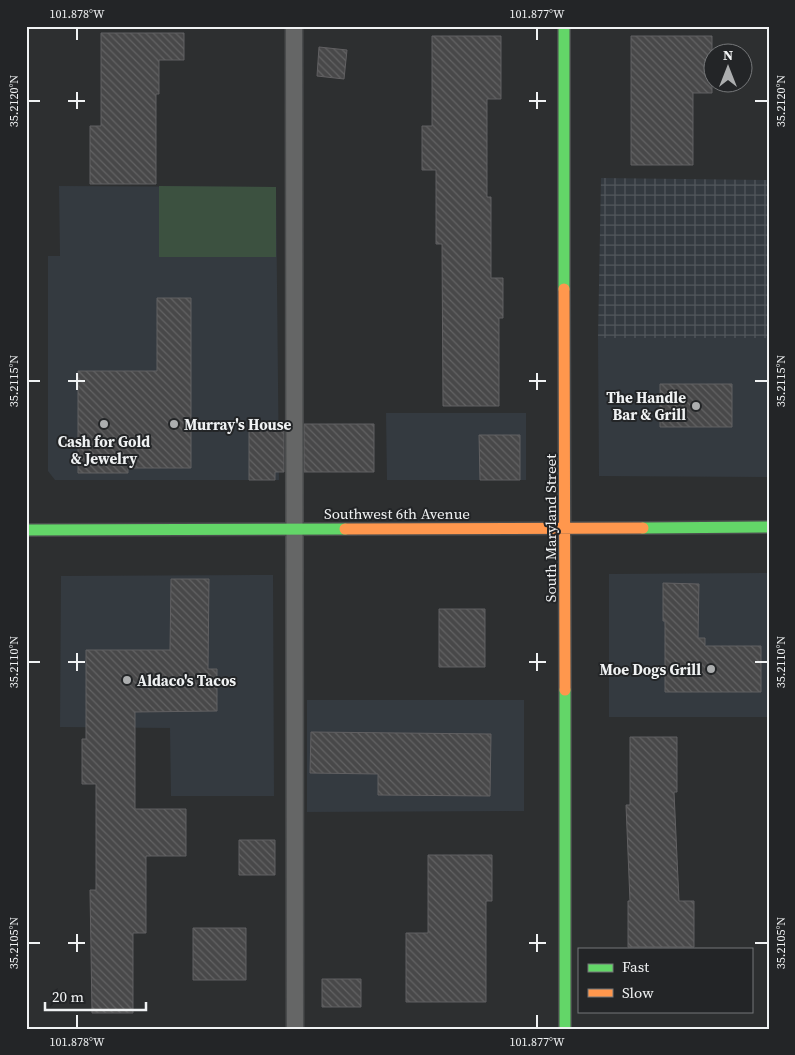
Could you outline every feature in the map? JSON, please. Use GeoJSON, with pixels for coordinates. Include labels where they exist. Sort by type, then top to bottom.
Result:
{"type":"FeatureCollection","features":[{"type":"Feature","properties":{"kind":"street","name":"South Maryland Street"},"geometry":{"type":"LineString","coordinates":[[564,26],[565,1029]]}},
{"type":"Feature","properties":{"kind":"street","name":"Southwest 6th Avenue"},"geometry":{"type":"LineString","coordinates":[[26,530],[769,527]]}},
{"type":"Feature","properties":{"kind":"lane"},"geometry":{"type":"LineString","coordinates":[[294,26],[295,1029]]}},
{"type":"Feature","properties":{"kind":"shaded area"},"geometry":{"type":"Polygon","coordinates":[[[601,178],[769,180],[769,338],[598,338],[601,178]]]}},
{"type":"Feature","properties":{"kind":"shaded area"},"geometry":{"type":"Polygon","coordinates":[[[59,186],[276,187],[279,480],[55,480],[48,471],[48,256],[60,256],[59,186]]]}},
{"type":"Feature","properties":{"kind":"shaded area"},"geometry":{"type":"Polygon","coordinates":[[[598,338],[769,338],[769,477],[599,476],[598,338]]]}},
{"type":"Feature","properties":{"kind":"shaded area"},"geometry":{"type":"Polygon","coordinates":[[[386,413],[526,413],[526,480],[387,480],[386,413]]]}},
{"type":"Feature","properties":{"kind":"shaded area"},"geometry":{"type":"Polygon","coordinates":[[[769,573],[769,717],[609,717],[609,574],[769,573]]]}},
{"type":"Feature","properties":{"kind":"shaded area"},"geometry":{"type":"Polygon","coordinates":[[[273,575],[274,796],[171,796],[170,728],[60,727],[61,576],[273,575]]]}},
{"type":"Feature","properties":{"kind":"shaded area"},"geometry":{"type":"Polygon","coordinates":[[[307,700],[524,700],[524,811],[307,812],[307,700]]]}},
{"type":"Feature","properties":{"kind":"green space"},"geometry":{"type":"Polygon","coordinates":[[[159,186],[276,187],[276,257],[159,257],[159,186]]]}},
{"type":"Feature","properties":{"kind":"building"},"geometry":{"type":"Polygon","coordinates":[[[101,33],[184,33],[184,60],[159,60],[159,94],[156,94],[156,184],[90,184],[90,126],[101,126],[101,33]]]}},
{"type":"Feature","properties":{"kind":"building"},"geometry":{"type":"Polygon","coordinates":[[[432,36],[501,36],[501,99],[487,99],[487,197],[491,197],[491,278],[503,278],[503,318],[499,318],[499,406],[443,406],[442,244],[436,244],[436,170],[422,170],[422,126],[432,126],[432,36]]]}},
{"type":"Feature","properties":{"kind":"building"},"geometry":{"type":"Polygon","coordinates":[[[631,36],[712,36],[712,42],[702,42],[702,92],[712,93],[693,93],[693,165],[631,165],[631,36]]]}},
{"type":"Feature","properties":{"kind":"building"},"geometry":{"type":"Polygon","coordinates":[[[319,47],[347,50],[344,79],[317,76],[319,47]]]}},
{"type":"Feature","properties":{"kind":"building"},"geometry":{"type":"Polygon","coordinates":[[[157,298],[191,298],[191,468],[128,468],[128,473],[78,473],[78,371],[157,371],[157,298]]]}},
{"type":"Feature","properties":{"kind":"building","name":"The Handle Bar & Grill"},"geometry":{"type":"Polygon","coordinates":[[[660,384],[732,384],[732,427],[660,427],[660,384]]]}},
{"type":"Feature","properties":{"kind":"building"},"geometry":{"type":"Polygon","coordinates":[[[249,422],[284,424],[284,472],[275,472],[275,480],[249,480],[249,422]]]}},
{"type":"Feature","properties":{"kind":"building"},"geometry":{"type":"Polygon","coordinates":[[[304,424],[374,424],[374,472],[304,472],[304,424]]]}},
{"type":"Feature","properties":{"kind":"building"},"geometry":{"type":"Polygon","coordinates":[[[479,435],[520,435],[520,480],[480,480],[479,435]]]}},
{"type":"Feature","properties":{"kind":"building"},"geometry":{"type":"Polygon","coordinates":[[[171,579],[209,579],[208,669],[217,669],[217,711],[135,712],[135,809],[186,809],[186,856],[146,856],[146,933],[133,933],[133,1013],[92,1013],[90,890],[96,890],[96,784],[82,784],[82,739],[86,739],[86,650],[170,650],[171,579]]]}},
{"type":"Feature","properties":{"kind":"building"},"geometry":{"type":"Polygon","coordinates":[[[663,583],[699,584],[698,638],[705,638],[705,646],[761,646],[761,692],[665,692],[663,583]]]}},
{"type":"Feature","properties":{"kind":"building"},"geometry":{"type":"Polygon","coordinates":[[[439,609],[485,609],[485,667],[439,667],[439,609]]]}},
{"type":"Feature","properties":{"kind":"building"},"geometry":{"type":"Polygon","coordinates":[[[311,732],[491,734],[490,796],[378,795],[378,774],[310,773],[311,732]]]}},
{"type":"Feature","properties":{"kind":"building"},"geometry":{"type":"Polygon","coordinates":[[[630,737],[677,737],[677,792],[674,792],[679,901],[694,901],[694,947],[628,947],[628,901],[630,901],[626,805],[630,805],[630,737]]]}},
{"type":"Feature","properties":{"kind":"building"},"geometry":{"type":"Polygon","coordinates":[[[239,840],[275,840],[275,875],[239,875],[239,840]]]}},
{"type":"Feature","properties":{"kind":"building"},"geometry":{"type":"Polygon","coordinates":[[[428,855],[492,855],[492,901],[486,901],[486,1002],[406,1002],[406,933],[428,933],[428,855]]]}},
{"type":"Feature","properties":{"kind":"building"},"geometry":{"type":"Polygon","coordinates":[[[193,928],[246,928],[246,980],[193,980],[193,928]]]}},
{"type":"Feature","properties":{"kind":"building"},"geometry":{"type":"Polygon","coordinates":[[[322,979],[361,979],[361,1007],[322,1007],[322,979]]]}},
{"type":"Feature","properties":{"kind":"traffic: fast"},"geometry":{"type":"LineString","coordinates":[[564,26],[564,289]]}},
{"type":"Feature","properties":{"kind":"traffic: fast"},"geometry":{"type":"LineString","coordinates":[[643,528],[769,527]]}},
{"type":"Feature","properties":{"kind":"traffic: fast"},"geometry":{"type":"LineString","coordinates":[[26,530],[345,529]]}},
{"type":"Feature","properties":{"kind":"traffic: fast"},"geometry":{"type":"LineString","coordinates":[[565,690],[565,1029]]}},
{"type":"Feature","properties":{"kind":"traffic: slow"},"geometry":{"type":"LineString","coordinates":[[564,289],[565,690]]}},
{"type":"Feature","properties":{"kind":"traffic: slow"},"geometry":{"type":"LineString","coordinates":[[345,529],[643,528]]}},
{"type":"Feature","properties":{"kind":"place","name":"The Handle Bar & Grill"},"geometry":{"type":"Point","coordinates":[696,406]}},
{"type":"Feature","properties":{"kind":"place","name":"Cash for Gold & Jewelry"},"geometry":{"type":"Point","coordinates":[104,424]}},
{"type":"Feature","properties":{"kind":"place","name":"Murray's House"},"geometry":{"type":"Point","coordinates":[174,424]}},
{"type":"Feature","properties":{"kind":"place","name":"Moe Dogs Grill"},"geometry":{"type":"Point","coordinates":[711,669]}},
{"type":"Feature","properties":{"kind":"place","name":"Aldaco's Tacos"},"geometry":{"type":"Point","coordinates":[127,680]}}]}
